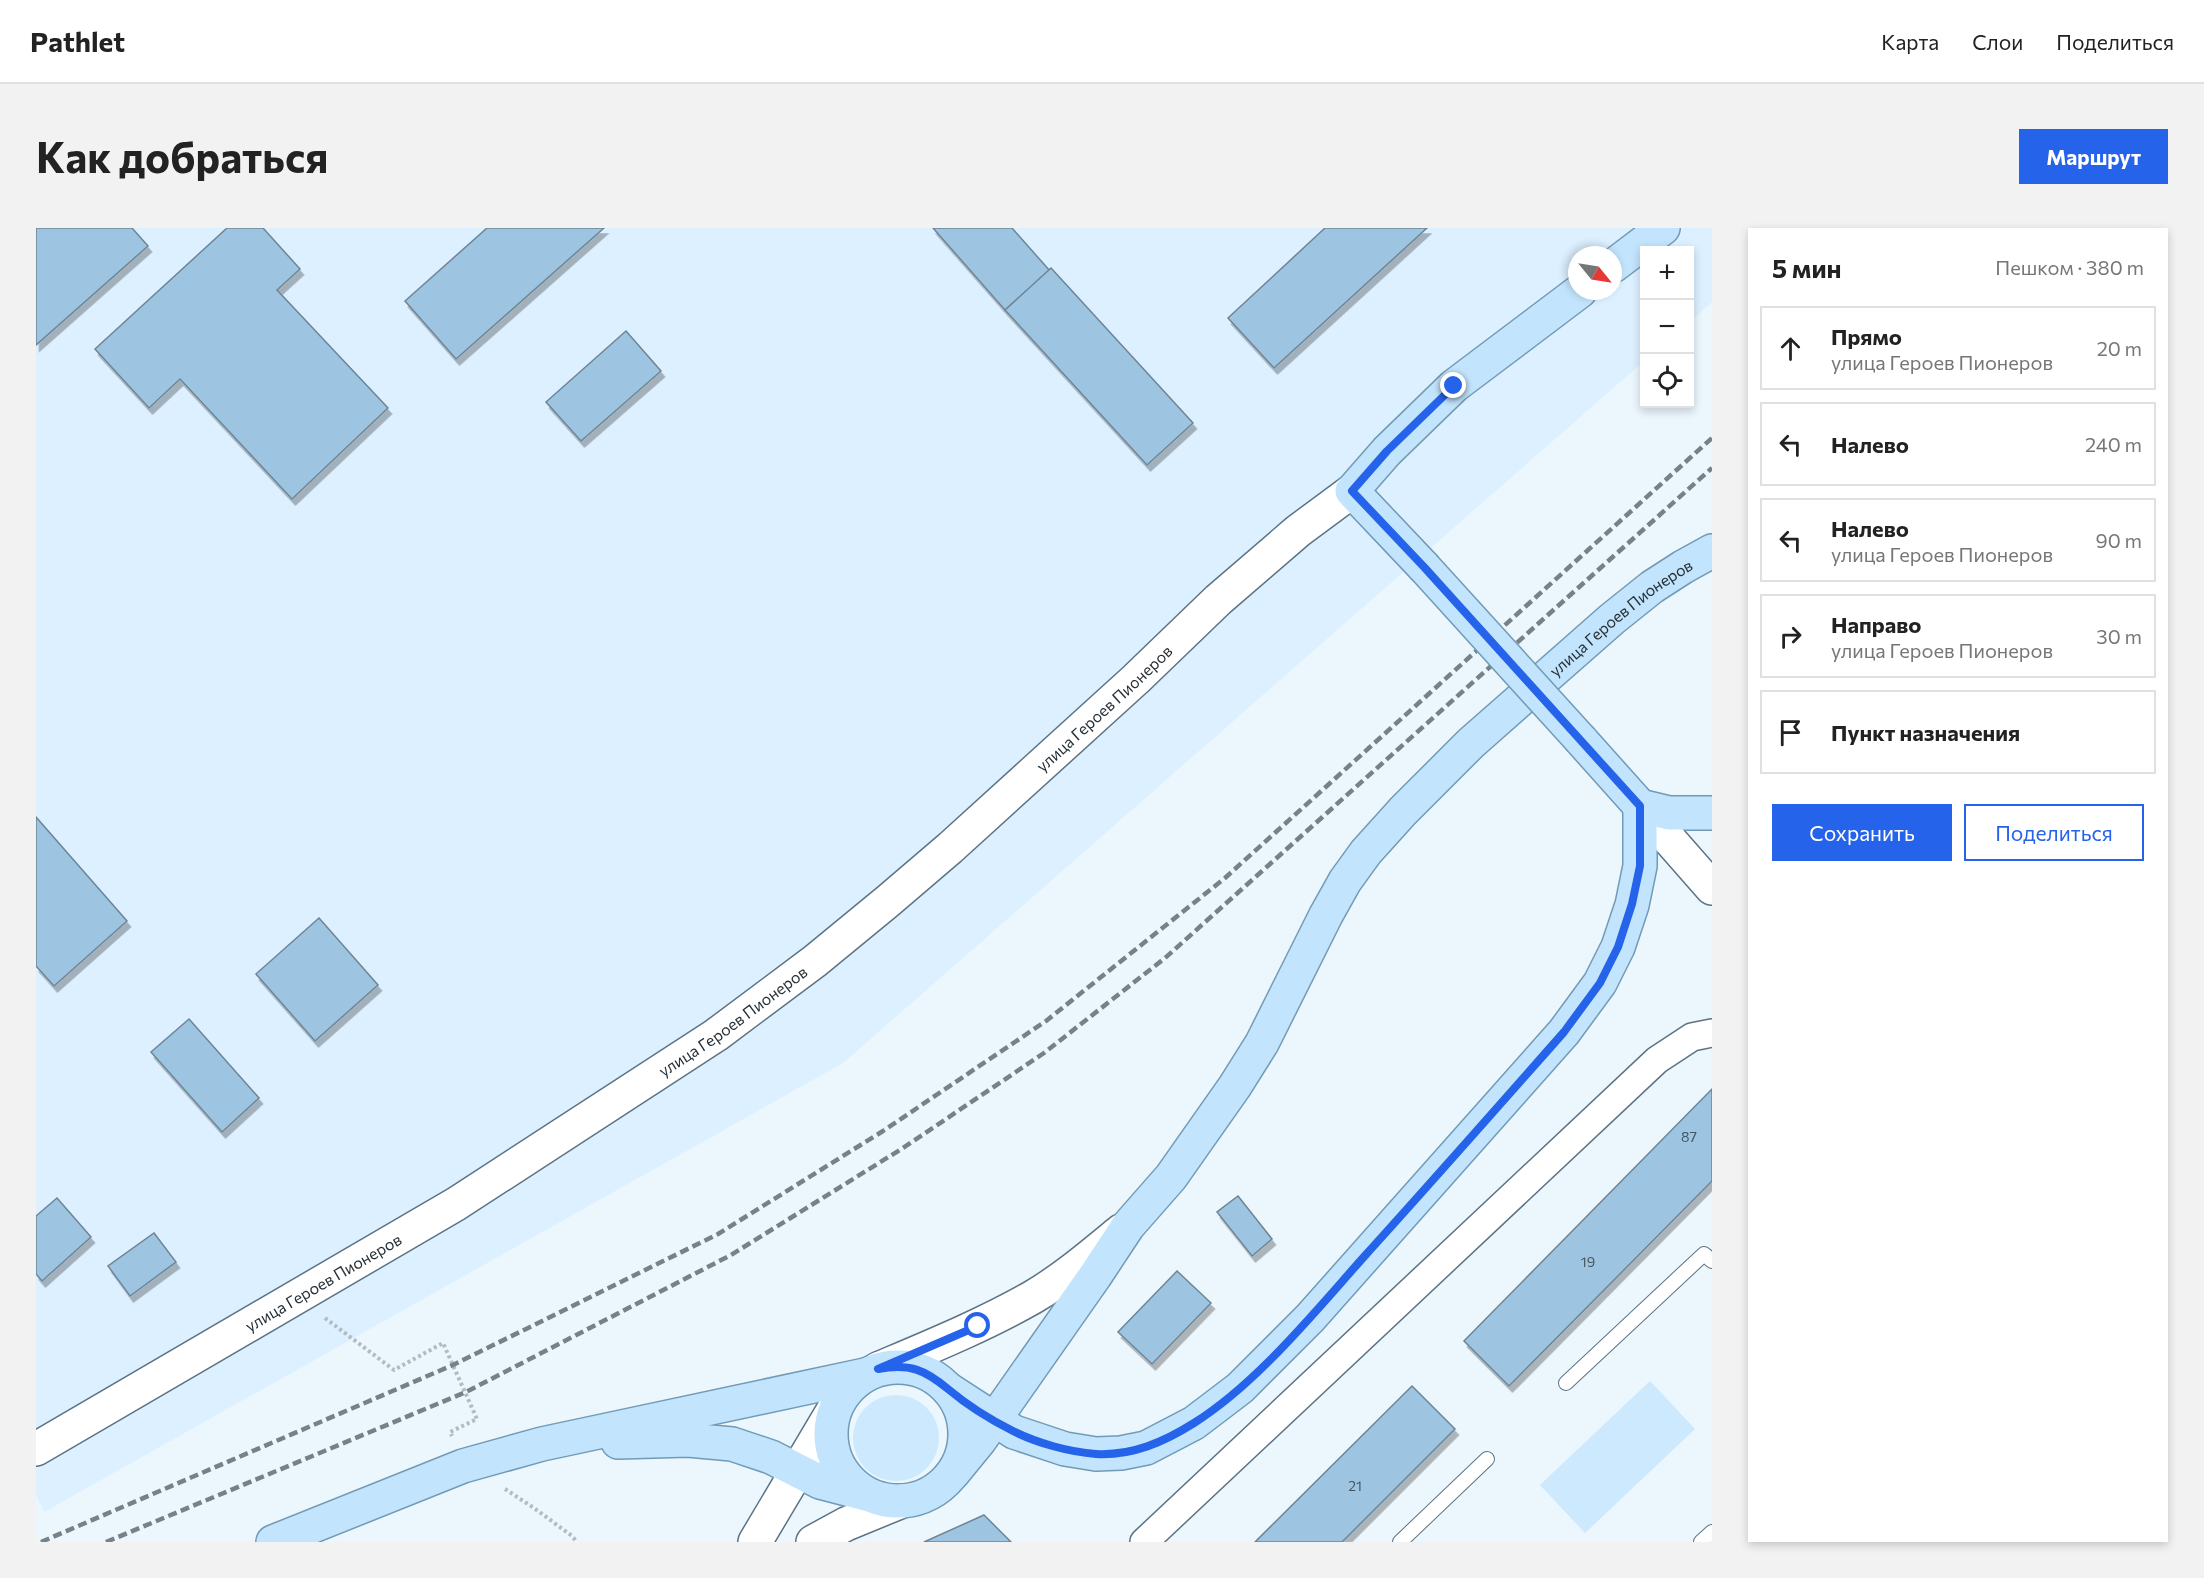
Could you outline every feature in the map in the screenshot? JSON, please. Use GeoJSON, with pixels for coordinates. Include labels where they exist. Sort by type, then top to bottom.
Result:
{"type":"FeatureCollection","features":[{"type":"Feature","properties":{"kind":"main road"},"geometry":{"type":"LineString","coordinates":[[1622,259],[1663,228]]}},
{"type":"Feature","properties":{"kind":"main road","name":"улица Героев Пионеров"},"geometry":{"type":"LineString","coordinates":[[1568,300],[1454,386],[1395,443],[1352,491],[1424,567],[1640,806]]}},
{"type":"Feature","properties":{"kind":"main road","name":"улица Героев Пионеров"},"geometry":{"type":"LineString","coordinates":[[953,1473],[994,1419],[1128,1226],[1171,1177],[1235,1086],[1263,1043],[1335,898],[1366,852],[1471,743],[1612,619],[1652,587],[1712,551]]}},
{"type":"Feature","properties":{"kind":"main road"},"geometry":{"type":"LineString","coordinates":[[948,1389],[960,1409],[965,1431],[964,1446],[953,1473],[943,1484],[917,1498],[886,1498],[857,1487],[845,1476],[836,1462],[831,1446],[834,1414],[840,1399],[851,1385],[872,1372],[891,1367],[917,1369],[939,1380],[948,1389],[1014,1432],[1065,1449],[1096,1454],[1121,1453],[1146,1448],[1194,1423],[1240,1388],[1310,1318],[1564,1032],[1600,983],[1618,947],[1632,904],[1640,866],[1640,806],[1669,813],[1712,813]]}},
{"type":"Feature","properties":{"kind":"main road","name":"улица Героев Пионеров"},"geometry":{"type":"LineString","coordinates":[[273,1542],[464,1466],[542,1444],[872,1372]]}},
{"type":"Feature","properties":{"kind":"main road","name":"улица Героев Пионеров"},"geometry":{"type":"LineString","coordinates":[[542,1444],[699,1441],[732,1444],[753,1450],[820,1482],[886,1498]]}},
{"type":"Feature","properties":{"kind":"street","name":"улица Героев Пионеров"},"geometry":{"type":"LineString","coordinates":[[36,1449],[456,1204],[716,1035],[815,961],[950,848],[1136,679],[1218,600],[1298,531],[1352,491]]}},
{"type":"Feature","properties":{"kind":"street"},"geometry":{"type":"LineString","coordinates":[[1640,806],[1712,888]]}},
{"type":"Feature","properties":{"kind":"street"},"geometry":{"type":"LineString","coordinates":[[1144,1542],[1657,1060],[1692,1037],[1712,1033]]}},
{"type":"Feature","properties":{"kind":"street","name":"улица Героев Пионеров"},"geometry":{"type":"LineString","coordinates":[[872,1372],[978,1326],[1033,1297],[1065,1276],[1128,1226]]}},
{"type":"Feature","properties":{"kind":"street"},"geometry":{"type":"LineString","coordinates":[[755,1542],[840,1399]]}},
{"type":"Feature","properties":{"kind":"street"},"geometry":{"type":"LineString","coordinates":[[813,1542],[886,1498]]}},
{"type":"Feature","properties":{"kind":"lane"},"geometry":{"type":"LineString","coordinates":[[1566,1383],[1704,1254],[1712,1261]]}},
{"type":"Feature","properties":{"kind":"lane"},"geometry":{"type":"LineString","coordinates":[[1400,1542],[1487,1459]]}},
{"type":"Feature","properties":{"kind":"lane"},"geometry":{"type":"LineString","coordinates":[[1701,1542],[1712,1532]]}},
{"type":"Feature","properties":{"kind":"path"},"geometry":{"type":"LineString","coordinates":[[297,1297],[394,1370],[443,1343],[477,1419],[450,1432]]}},
{"type":"Feature","properties":{"kind":"path"},"geometry":{"type":"LineString","coordinates":[[495,1483],[534,1508],[577,1542]]}},
{"type":"Feature","properties":{"kind":"shaded area"},"geometry":{"type":"Polygon","coordinates":[[[36,228],[1712,228],[1712,302],[1694,318],[1694,246],[1640,246],[1640,365],[843,1063],[44,1512],[36,1495],[36,228]]]}},
{"type":"Feature","properties":{"kind":"shaded area"},"geometry":{"type":"Polygon","coordinates":[[[1650,1381],[1695,1429],[1585,1533],[1540,1485],[1650,1381]]]}},
{"type":"Feature","properties":{"kind":"shaded area"},"geometry":{"type":"Polygon","coordinates":[[[896,1395],[913,1398],[927,1407],[936,1421],[939,1438],[936,1455],[927,1469],[913,1478],[896,1481],[879,1478],[865,1469],[856,1455],[853,1438],[856,1421],[865,1407],[879,1398],[896,1395]]]}},
{"type":"Feature","properties":{"kind":"building"},"geometry":{"type":"Polygon","coordinates":[[[36,228],[132,228],[148,246],[36,345],[36,228]]]}},
{"type":"Feature","properties":{"kind":"building"},"geometry":{"type":"Polygon","coordinates":[[[227,228],[263,228],[300,269],[277,290],[388,408],[292,499],[180,379],[149,408],[95,349],[227,228]]]}},
{"type":"Feature","properties":{"kind":"building"},"geometry":{"type":"Polygon","coordinates":[[[487,228],[604,228],[456,359],[405,301],[487,228]]]}},
{"type":"Feature","properties":{"kind":"building"},"geometry":{"type":"Polygon","coordinates":[[[933,228],[1012,228],[1050,271],[1005,310],[933,228]]]}},
{"type":"Feature","properties":{"kind":"building"},"geometry":{"type":"Polygon","coordinates":[[[1325,228],[1427,228],[1274,368],[1228,318],[1325,228]]]}},
{"type":"Feature","properties":{"kind":"building"},"geometry":{"type":"Polygon","coordinates":[[[1051,268],[1193,423],[1147,465],[1005,310],[1051,268]]]}},
{"type":"Feature","properties":{"kind":"building"},"geometry":{"type":"Polygon","coordinates":[[[626,331],[661,371],[581,441],[546,402],[626,331]]]}},
{"type":"Feature","properties":{"kind":"building"},"geometry":{"type":"Polygon","coordinates":[[[36,817],[127,921],[54,986],[36,966],[36,817]]]}},
{"type":"Feature","properties":{"kind":"building"},"geometry":{"type":"Polygon","coordinates":[[[319,918],[378,985],[315,1041],[256,974],[319,918]]]}},
{"type":"Feature","properties":{"kind":"building"},"geometry":{"type":"Polygon","coordinates":[[[189,1019],[259,1098],[222,1132],[151,1052],[189,1019]]]}},
{"type":"Feature","properties":{"kind":"building"},"geometry":{"type":"Polygon","coordinates":[[[1712,1089],[1712,1181],[1509,1386],[1464,1341],[1712,1089]]]}},
{"type":"Feature","properties":{"kind":"building"},"geometry":{"type":"Polygon","coordinates":[[[1238,1196],[1272,1239],[1252,1256],[1217,1212],[1238,1196]]]}},
{"type":"Feature","properties":{"kind":"building"},"geometry":{"type":"Polygon","coordinates":[[[57,1198],[91,1237],[42,1281],[36,1274],[36,1216],[57,1198]]]}},
{"type":"Feature","properties":{"kind":"building"},"geometry":{"type":"Polygon","coordinates":[[[154,1233],[176,1262],[130,1296],[108,1266],[154,1233]]]}},
{"type":"Feature","properties":{"kind":"building"},"geometry":{"type":"Polygon","coordinates":[[[1177,1271],[1211,1303],[1152,1364],[1118,1332],[1177,1271]]]}},
{"type":"Feature","properties":{"kind":"building"},"geometry":{"type":"Polygon","coordinates":[[[1412,1386],[1455,1429],[1342,1542],[1255,1542],[1412,1386]]]}},
{"type":"Feature","properties":{"kind":"building"},"geometry":{"type":"Polygon","coordinates":[[[984,1515],[1011,1542],[924,1542],[984,1515]]]}},
{"type":"Feature","properties":{"kind":"railway"},"geometry":{"type":"LineString","coordinates":[[41,1542],[453,1365],[718,1234],[883,1131],[1046,1021],[1225,878],[1712,438]]}},
{"type":"Feature","properties":{"kind":"railway"},"geometry":{"type":"LineString","coordinates":[[106,1542],[466,1392],[731,1255],[903,1148],[1044,1053],[1165,958],[1712,468]]}},
{"type":"Feature","properties":{"kind":"route"},"geometry":{"type":"LineString","coordinates":[[978,1326],[878,1369],[904,1366],[917,1369],[939,1380],[948,1389],[1014,1432],[1065,1449],[1096,1454],[1121,1453],[1146,1448],[1194,1423],[1240,1388],[1310,1318],[1564,1032],[1600,983],[1618,947],[1632,904],[1640,866],[1640,806],[1424,567],[1352,491],[1387,451],[1454,386]]}}]}
